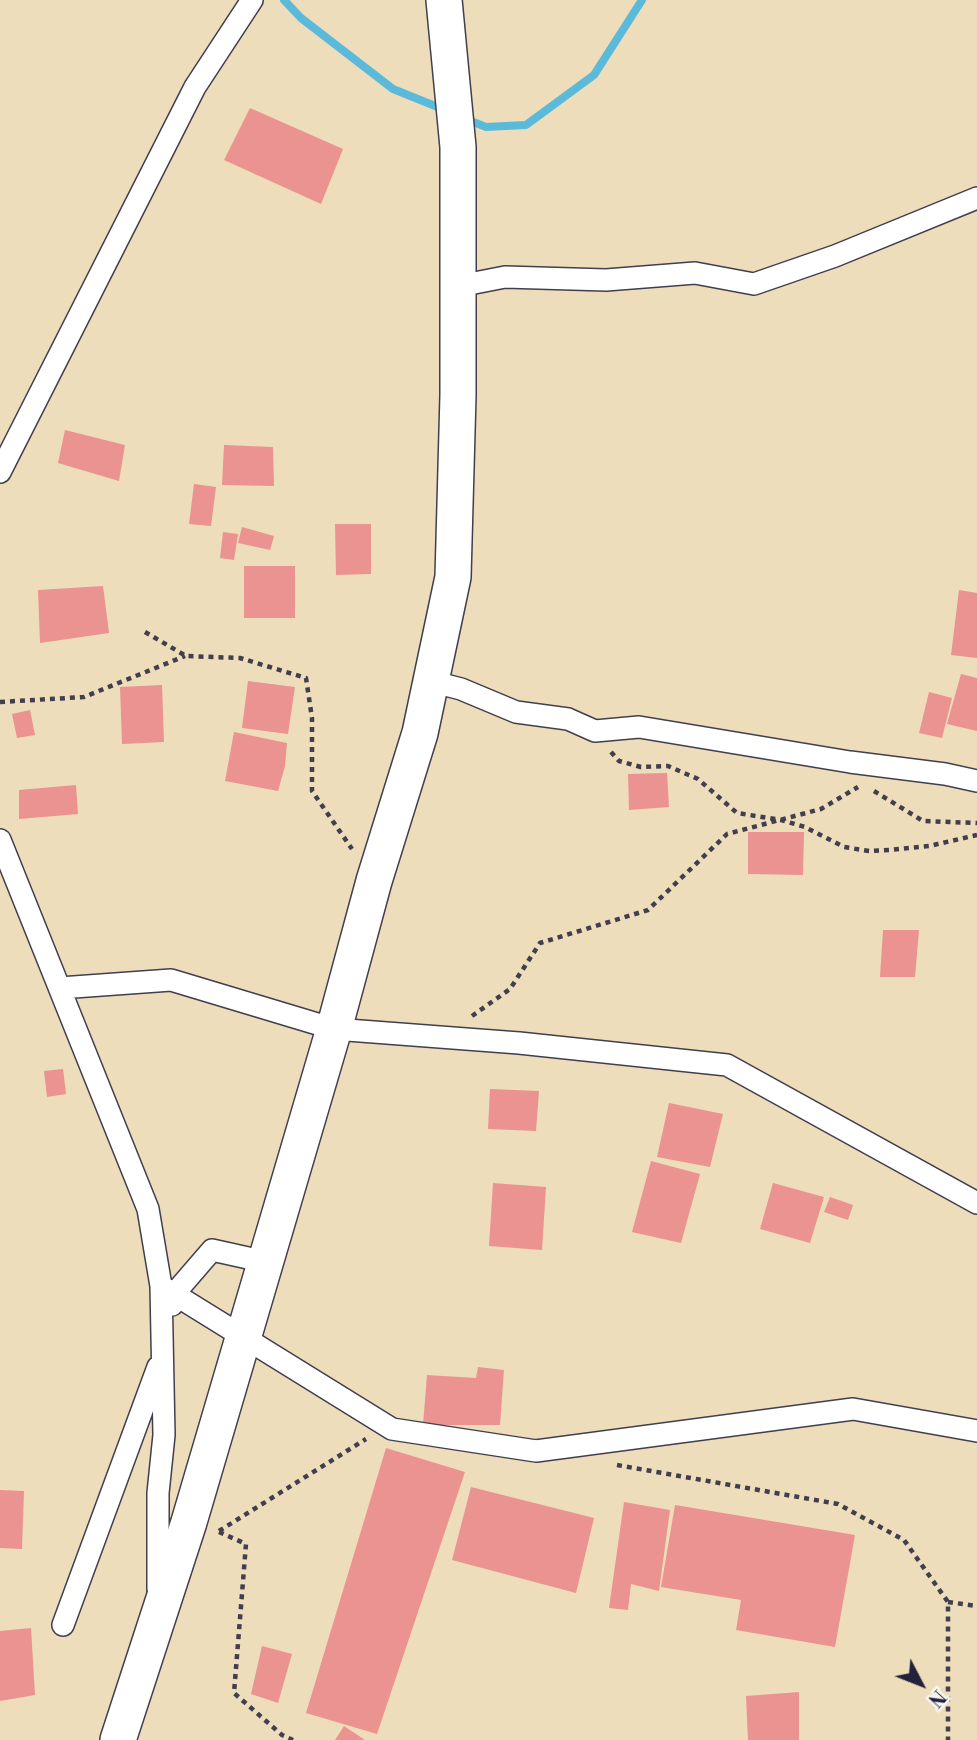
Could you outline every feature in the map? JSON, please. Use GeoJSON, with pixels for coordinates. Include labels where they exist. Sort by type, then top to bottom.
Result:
{"type":"FeatureCollection","features":[{"type":"Feature","properties":{"kind":"highway"},"geometry":{"type":"LineString","coordinates":[[118,1740],[158,1619],[203,1527],[244,1337],[334,1029],[374,881],[420,733],[453,578],[458,395],[458,147],[444,0]]}},
{"type":"Feature","properties":{"kind":"street"},"geometry":{"type":"LineString","coordinates":[[0,472],[195,87],[251,2]]}},
{"type":"Feature","properties":{"kind":"street"},"geometry":{"type":"LineString","coordinates":[[458,285],[505,277],[606,280],[695,274],[754,284],[835,256],[977,198]]}},
{"type":"Feature","properties":{"kind":"street"},"geometry":{"type":"LineString","coordinates":[[430,681],[461,689],[516,712],[568,719],[595,731],[639,727],[977,781]]}},
{"type":"Feature","properties":{"kind":"street"},"geometry":{"type":"LineString","coordinates":[[0,840],[148,1209],[167,1290],[162,1356],[163,1435],[158,1493],[158,1619]]}},
{"type":"Feature","properties":{"kind":"street"},"geometry":{"type":"LineString","coordinates":[[60,988],[171,980],[334,1029],[727,1065],[977,1203]]}},
{"type":"Feature","properties":{"kind":"street"},"geometry":{"type":"LineString","coordinates":[[167,1290],[212,1250],[266,1262]]}},
{"type":"Feature","properties":{"kind":"street"},"geometry":{"type":"LineString","coordinates":[[167,1290],[392,1429],[536,1451],[853,1409],[977,1431]]}},
{"type":"Feature","properties":{"kind":"street"},"geometry":{"type":"LineString","coordinates":[[63,1625],[162,1356]]}},
{"type":"Feature","properties":{"kind":"path"},"geometry":{"type":"LineString","coordinates":[[145,632],[186,656]]}},
{"type":"Feature","properties":{"kind":"path"},"geometry":{"type":"LineString","coordinates":[[0,702],[84,696],[186,656],[240,658],[306,678],[312,718],[312,791],[374,881]]}},
{"type":"Feature","properties":{"kind":"path"},"geometry":{"type":"LineString","coordinates":[[595,731],[619,761],[640,767],[668,766],[698,779],[737,813],[805,827],[844,847],[869,851],[929,846],[977,835]]}},
{"type":"Feature","properties":{"kind":"path"},"geometry":{"type":"LineString","coordinates":[[443,1037],[509,989],[540,943],[648,909],[727,835],[821,809],[863,784],[923,821],[977,823]]}},
{"type":"Feature","properties":{"kind":"path"},"geometry":{"type":"LineString","coordinates":[[203,1527],[368,1438]]}},
{"type":"Feature","properties":{"kind":"path"},"geometry":{"type":"LineString","coordinates":[[605,1463],[838,1504],[904,1540],[948,1602],[948,1740]]}},
{"type":"Feature","properties":{"kind":"path"},"geometry":{"type":"LineString","coordinates":[[203,1527],[246,1544],[234,1693],[282,1735],[293,1740]]}},
{"type":"Feature","properties":{"kind":"path"},"geometry":{"type":"LineString","coordinates":[[948,1602],[977,1606]]}},
{"type":"Feature","properties":{"kind":"building"},"geometry":{"type":"Polygon","coordinates":[[[250,108],[343,149],[321,204],[224,160],[250,108]]]}},
{"type":"Feature","properties":{"kind":"building"},"geometry":{"type":"Polygon","coordinates":[[[65,430],[125,445],[119,481],[58,463],[65,430]]]}},
{"type":"Feature","properties":{"kind":"building"},"geometry":{"type":"Polygon","coordinates":[[[224,445],[273,447],[274,486],[222,485],[224,445]]]}},
{"type":"Feature","properties":{"kind":"building"},"geometry":{"type":"Polygon","coordinates":[[[194,484],[216,487],[211,526],[189,524],[194,484]]]}},
{"type":"Feature","properties":{"kind":"building"},"geometry":{"type":"Polygon","coordinates":[[[335,524],[371,524],[371,574],[336,575],[335,524]]]}},
{"type":"Feature","properties":{"kind":"building"},"geometry":{"type":"Polygon","coordinates":[[[242,527],[274,536],[270,550],[238,543],[242,527]]]}},
{"type":"Feature","properties":{"kind":"building"},"geometry":{"type":"Polygon","coordinates":[[[223,532],[238,534],[234,560],[220,558],[223,532]]]}},
{"type":"Feature","properties":{"kind":"building"},"geometry":{"type":"Polygon","coordinates":[[[244,566],[295,566],[295,618],[244,618],[244,566]]]}},
{"type":"Feature","properties":{"kind":"building"},"geometry":{"type":"Polygon","coordinates":[[[103,586],[109,633],[40,643],[38,590],[103,586]]]}},
{"type":"Feature","properties":{"kind":"building"},"geometry":{"type":"Polygon","coordinates":[[[959,590],[977,593],[977,658],[951,655],[959,590]]]}},
{"type":"Feature","properties":{"kind":"building"},"geometry":{"type":"Polygon","coordinates":[[[961,674],[977,678],[977,731],[947,724],[961,674]]]}},
{"type":"Feature","properties":{"kind":"building"},"geometry":{"type":"Polygon","coordinates":[[[248,681],[295,687],[288,734],[242,728],[248,681]]]}},
{"type":"Feature","properties":{"kind":"building"},"geometry":{"type":"Polygon","coordinates":[[[162,685],[164,742],[122,744],[120,687],[162,685]]]}},
{"type":"Feature","properties":{"kind":"building"},"geometry":{"type":"Polygon","coordinates":[[[929,692],[952,698],[942,738],[919,733],[929,692]]]}},
{"type":"Feature","properties":{"kind":"building"},"geometry":{"type":"Polygon","coordinates":[[[30,710],[35,735],[17,738],[12,714],[30,710]]]}},
{"type":"Feature","properties":{"kind":"building"},"geometry":{"type":"Polygon","coordinates":[[[234,732],[287,743],[285,766],[278,791],[225,781],[234,732]]]}},
{"type":"Feature","properties":{"kind":"building"},"geometry":{"type":"Polygon","coordinates":[[[667,773],[669,807],[629,810],[628,774],[667,773]]]}},
{"type":"Feature","properties":{"kind":"building"},"geometry":{"type":"Polygon","coordinates":[[[76,785],[78,814],[19,819],[19,790],[76,785]]]}},
{"type":"Feature","properties":{"kind":"building"},"geometry":{"type":"Polygon","coordinates":[[[748,832],[804,832],[803,875],[748,874],[748,832]]]}},
{"type":"Feature","properties":{"kind":"building"},"geometry":{"type":"Polygon","coordinates":[[[883,930],[919,930],[915,977],[880,977],[883,930]]]}},
{"type":"Feature","properties":{"kind":"building"},"geometry":{"type":"Polygon","coordinates":[[[63,1069],[66,1094],[47,1097],[44,1071],[63,1069]]]}},
{"type":"Feature","properties":{"kind":"building"},"geometry":{"type":"Polygon","coordinates":[[[490,1089],[539,1091],[536,1131],[488,1129],[490,1089]]]}},
{"type":"Feature","properties":{"kind":"building"},"geometry":{"type":"Polygon","coordinates":[[[669,1103],[723,1114],[710,1167],[657,1157],[669,1103]]]}},
{"type":"Feature","properties":{"kind":"building"},"geometry":{"type":"Polygon","coordinates":[[[651,1161],[700,1174],[681,1243],[632,1232],[651,1161]]]}},
{"type":"Feature","properties":{"kind":"building"},"geometry":{"type":"Polygon","coordinates":[[[493,1183],[546,1187],[542,1250],[489,1246],[493,1183]]]}},
{"type":"Feature","properties":{"kind":"building"},"geometry":{"type":"Polygon","coordinates":[[[773,1183],[824,1197],[810,1243],[760,1229],[773,1183]]]}},
{"type":"Feature","properties":{"kind":"building"},"geometry":{"type":"Polygon","coordinates":[[[830,1197],[853,1205],[848,1220],[824,1212],[830,1197]]]}},
{"type":"Feature","properties":{"kind":"building"},"geometry":{"type":"Polygon","coordinates":[[[478,1367],[504,1370],[500,1425],[423,1425],[427,1375],[476,1378],[478,1367]]]}},
{"type":"Feature","properties":{"kind":"building"},"geometry":{"type":"Polygon","coordinates":[[[386,1448],[465,1472],[377,1734],[306,1713],[386,1448]]]}},
{"type":"Feature","properties":{"kind":"building"},"geometry":{"type":"Polygon","coordinates":[[[471,1487],[594,1518],[576,1593],[452,1560],[471,1487]]]}},
{"type":"Feature","properties":{"kind":"building"},"geometry":{"type":"Polygon","coordinates":[[[0,1490],[24,1491],[22,1549],[0,1548],[0,1490]]]}},
{"type":"Feature","properties":{"kind":"building"},"geometry":{"type":"Polygon","coordinates":[[[624,1502],[670,1510],[659,1591],[631,1584],[628,1610],[609,1608],[624,1502]]]}},
{"type":"Feature","properties":{"kind":"building"},"geometry":{"type":"Polygon","coordinates":[[[675,1505],[855,1535],[835,1647],[736,1630],[741,1600],[661,1587],[675,1505]]]}},
{"type":"Feature","properties":{"kind":"building"},"geometry":{"type":"Polygon","coordinates":[[[31,1628],[35,1695],[0,1701],[0,1631],[31,1628]]]}},
{"type":"Feature","properties":{"kind":"building"},"geometry":{"type":"Polygon","coordinates":[[[262,1646],[292,1654],[278,1703],[251,1694],[262,1646]]]}},
{"type":"Feature","properties":{"kind":"building"},"geometry":{"type":"Polygon","coordinates":[[[799,1692],[799,1740],[748,1740],[746,1696],[799,1692]]]}},
{"type":"Feature","properties":{"kind":"building"},"geometry":{"type":"Polygon","coordinates":[[[344,1726],[365,1740],[335,1740],[344,1726]]]}},
{"type":"Feature","properties":{"kind":"waterway"},"geometry":{"type":"LineString","coordinates":[[284,0],[301,18],[393,89],[445,110]]}},
{"type":"Feature","properties":{"kind":"waterway"},"geometry":{"type":"LineString","coordinates":[[463,118],[486,127],[526,125],[594,75],[642,0]]}}]}
